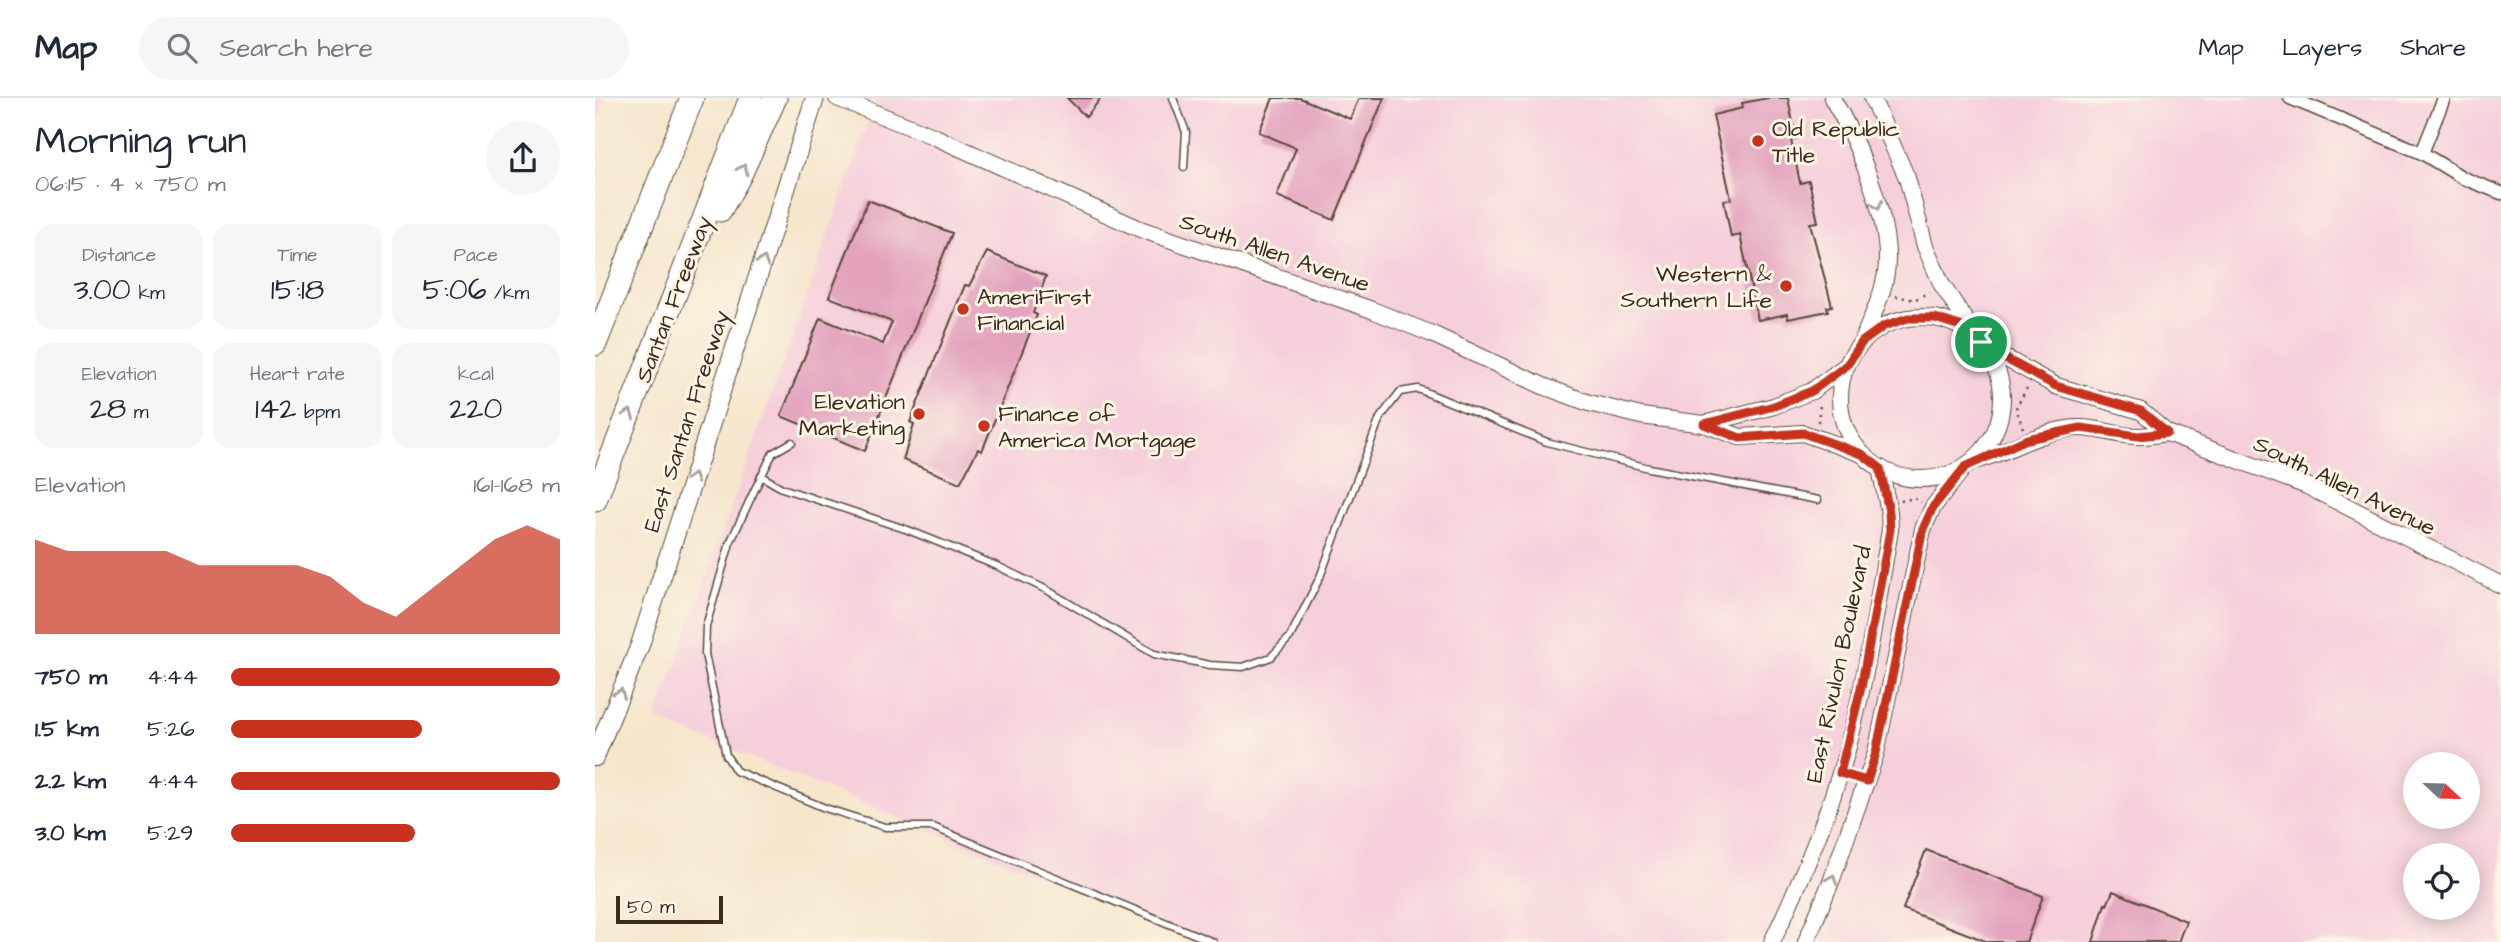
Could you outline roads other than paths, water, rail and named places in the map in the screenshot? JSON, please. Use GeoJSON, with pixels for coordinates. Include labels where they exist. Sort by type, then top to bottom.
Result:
{"type":"FeatureCollection","features":[{"type":"Feature","properties":{"kind":"highway"},"geometry":{"type":"LineString","coordinates":[[619,283],[641,196],[677,98]]}},
{"type":"Feature","properties":{"kind":"highway"},"geometry":{"type":"LineString","coordinates":[[595,344],[692,98]]}},
{"type":"Feature","properties":{"kind":"highway","name":"Santan Freeway"},"geometry":{"type":"LineString","coordinates":[[595,500],[751,98]]}},
{"type":"Feature","properties":{"kind":"highway"},"geometry":{"type":"LineString","coordinates":[[684,270],[740,175],[775,98]]}},
{"type":"Feature","properties":{"kind":"main road","name":"East Santan Freeway"},"geometry":{"type":"LineString","coordinates":[[595,757],[640,645],[815,98]]}},
{"type":"Feature","properties":{"kind":"street","name":"South Allen Avenue"},"geometry":{"type":"LineString","coordinates":[[837,98],[933,136],[1158,236],[1286,279],[1431,334],[1543,386],[1588,403],[1641,416],[1704,424],[1740,438],[1803,433],[1862,454]]}},
{"type":"Feature","properties":{"kind":"street"},"geometry":{"type":"LineString","coordinates":[[1832,98],[1846,121],[1872,186],[1887,259],[1882,293],[1862,342],[1847,365],[1841,388],[1841,412],[1849,435],[1862,454],[1880,468],[1901,477],[1923,480],[1945,476],[1968,464]]}},
{"type":"Feature","properties":{"kind":"street"},"geometry":{"type":"LineString","coordinates":[[1806,942],[1876,753],[1923,529],[1933,507],[1968,464],[1985,449],[1997,427],[2002,402],[1999,376],[1985,348],[1942,285],[1924,246],[1907,178],[1872,98]]}},
{"type":"Feature","properties":{"kind":"street"},"geometry":{"type":"LineString","coordinates":[[2290,98],[2422,153],[2463,178],[2501,193]]}},
{"type":"Feature","properties":{"kind":"street"},"geometry":{"type":"LineString","coordinates":[[2422,153],[2444,98]]}},
{"type":"Feature","properties":{"kind":"street"},"geometry":{"type":"LineString","coordinates":[[1862,342],[1884,326],[1908,318],[1935,318],[1960,326],[1985,348]]}},
{"type":"Feature","properties":{"kind":"street","name":"South Allen Avenue"},"geometry":{"type":"LineString","coordinates":[[1985,348],[2056,386],[2141,411],[2167,433],[2307,486],[2501,585]]}},
{"type":"Feature","properties":{"kind":"street","name":"South Allen Avenue"},"geometry":{"type":"LineString","coordinates":[[1704,424],[1774,406],[1812,391],[1847,365]]}},
{"type":"Feature","properties":{"kind":"street","name":"South Allen Avenue"},"geometry":{"type":"LineString","coordinates":[[1968,464],[1992,457],[2027,439],[2056,431],[2081,428],[2138,436],[2167,433]]}},
{"type":"Feature","properties":{"kind":"street","name":"East Rivulon Boulevard"},"geometry":{"type":"LineString","coordinates":[[1772,942],[1808,865],[1840,773],[1861,688],[1890,530],[1880,468]]}},
{"type":"Feature","properties":{"kind":"lane"},"geometry":{"type":"LineString","coordinates":[[1173,98],[1186,132],[1184,167]]}},
{"type":"Feature","properties":{"kind":"lane"},"geometry":{"type":"LineString","coordinates":[[761,476],[782,488],[908,530],[997,566],[1047,590],[1154,654],[1210,665],[1243,667],[1271,657],[1290,637],[1320,576],[1380,418],[1400,392],[1418,389],[1547,442],[1649,468],[1818,500]]}},
{"type":"Feature","properties":{"kind":"lane"},"geometry":{"type":"LineString","coordinates":[[792,442],[773,453],[761,476],[730,543],[706,626],[705,654],[726,755],[737,771],[825,808],[885,827],[933,827],[1213,942]]}},
{"type":"Feature","properties":{"kind":"lane"},"geometry":{"type":"LineString","coordinates":[[1840,773],[1867,781]]}},
{"type":"Feature","properties":{"kind":"place","name":"Old Republic Title"},"geometry":{"type":"Point","coordinates":[1758,141]}},
{"type":"Feature","properties":{"kind":"place","name":"Western & Southern Life"},"geometry":{"type":"Point","coordinates":[1786,286]}},
{"type":"Feature","properties":{"kind":"place","name":"AmeriFirst Financial"},"geometry":{"type":"Point","coordinates":[963,309]}},
{"type":"Feature","properties":{"kind":"place","name":"Elevation Marketing"},"geometry":{"type":"Point","coordinates":[919,414]}},
{"type":"Feature","properties":{"kind":"place","name":"Finance of America Mortgage"},"geometry":{"type":"Point","coordinates":[984,426]}}]}
